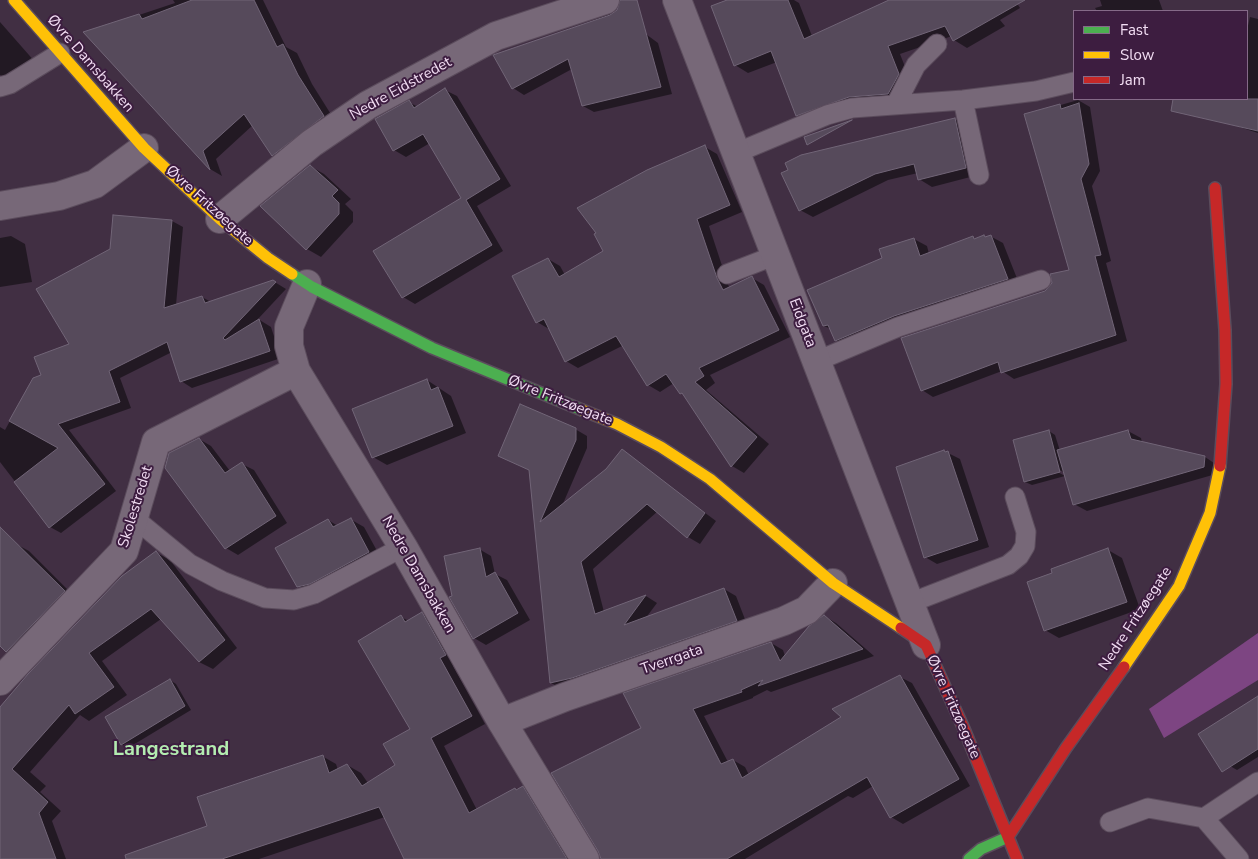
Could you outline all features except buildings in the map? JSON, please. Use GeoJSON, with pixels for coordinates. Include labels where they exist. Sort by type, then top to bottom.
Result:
{"type":"FeatureCollection","features":[{"type":"Feature","properties":{"kind":"main road","name":"Øvre Damsbakken"},"geometry":{"type":"LineString","coordinates":[[14,0],[144,148]]}},
{"type":"Feature","properties":{"kind":"main road","name":"Øvre Fritzøegate"},"geometry":{"type":"LineString","coordinates":[[144,148],[220,219],[268,258],[306,284],[432,348],[617,424],[661,447],[710,479],[833,583],[926,645],[964,729],[1008,837]]}},
{"type":"Feature","properties":{"kind":"main road","name":"Nedre Fritzøegate"},"geometry":{"type":"LineString","coordinates":[[1008,837],[1066,748],[1157,621],[1179,586],[1210,513],[1219,471],[1224,431],[1226,384],[1225,330],[1215,188]]}},
{"type":"Feature","properties":{"kind":"main road"},"geometry":{"type":"LineString","coordinates":[[969,859],[981,849],[1008,837],[1017,859]]}},
{"type":"Feature","properties":{"kind":"street","name":"Nedre Eidstredet"},"geometry":{"type":"LineString","coordinates":[[220,219],[312,143],[368,105],[496,36],[605,0]]}},
{"type":"Feature","properties":{"kind":"street","name":"Eidgata"},"geometry":{"type":"LineString","coordinates":[[677,0],[926,645]]}},
{"type":"Feature","properties":{"kind":"street"},"geometry":{"type":"LineString","coordinates":[[0,206],[59,196],[96,184],[144,148]]}},
{"type":"Feature","properties":{"kind":"street","name":"Nedre Damsbakken"},"geometry":{"type":"LineString","coordinates":[[306,284],[289,327],[289,346],[296,370],[403,547],[502,722],[585,859]]}},
{"type":"Feature","properties":{"kind":"street","name":"Skolestredet"},"geometry":{"type":"LineString","coordinates":[[0,682],[124,551],[156,442],[296,370]]}},
{"type":"Feature","properties":{"kind":"street","name":"Tverrgata"},"geometry":{"type":"LineString","coordinates":[[502,722],[565,697],[784,621],[807,610],[833,583]]}},
{"type":"Feature","properties":{"kind":"lane"},"geometry":{"type":"LineString","coordinates":[[896,104],[916,65],[937,44]]}},
{"type":"Feature","properties":{"kind":"lane"},"geometry":{"type":"LineString","coordinates":[[0,87],[10,84],[60,53]]}},
{"type":"Feature","properties":{"kind":"lane"},"geometry":{"type":"LineString","coordinates":[[736,153],[828,115],[852,108],[963,100],[1036,91],[1073,82]]}},
{"type":"Feature","properties":{"kind":"lane"},"geometry":{"type":"LineString","coordinates":[[963,100],[979,175]]}},
{"type":"Feature","properties":{"kind":"lane"},"geometry":{"type":"LineString","coordinates":[[727,274],[776,255]]}},
{"type":"Feature","properties":{"kind":"lane"},"geometry":{"type":"LineString","coordinates":[[817,361],[898,328],[1041,280]]}},
{"type":"Feature","properties":{"kind":"lane"},"geometry":{"type":"LineString","coordinates":[[910,603],[1008,565],[1019,556],[1025,546],[1026,532],[1015,497]]}},
{"type":"Feature","properties":{"kind":"lane"},"geometry":{"type":"LineString","coordinates":[[134,518],[190,564],[222,581],[265,598],[294,600],[314,594],[403,547]]}},
{"type":"Feature","properties":{"kind":"lane"},"geometry":{"type":"LineString","coordinates":[[1204,818],[1258,782]]}},
{"type":"Feature","properties":{"kind":"lane"},"geometry":{"type":"LineString","coordinates":[[1110,822],[1148,808],[1204,818],[1239,859]]}},
{"type":"Feature","properties":{"kind":"shaded area"},"geometry":{"type":"Polygon","coordinates":[[[1258,633],[1258,680],[1164,738],[1149,709],[1258,633]]]}},
{"type":"Feature","properties":{"kind":"traffic: fast"},"geometry":{"type":"LineString","coordinates":[[292,274],[312,287],[432,348],[582,410]]}},
{"type":"Feature","properties":{"kind":"traffic: fast"},"geometry":{"type":"LineString","coordinates":[[969,859],[981,849],[1008,837]]}},
{"type":"Feature","properties":{"kind":"traffic: slow"},"geometry":{"type":"LineString","coordinates":[[14,0],[144,148],[220,219],[268,258],[292,274]]}},
{"type":"Feature","properties":{"kind":"traffic: slow"},"geometry":{"type":"LineString","coordinates":[[582,410],[617,424],[661,447],[710,479],[833,583],[901,628]]}},
{"type":"Feature","properties":{"kind":"traffic: slow"},"geometry":{"type":"LineString","coordinates":[[1124,667],[1179,586],[1210,513],[1220,466]]}},
{"type":"Feature","properties":{"kind":"traffic: jam"},"geometry":{"type":"LineString","coordinates":[[1215,188],[1225,330],[1226,384],[1220,466]]}},
{"type":"Feature","properties":{"kind":"traffic: jam"},"geometry":{"type":"LineString","coordinates":[[901,628],[926,645],[964,729],[1017,859]]}},
{"type":"Feature","properties":{"kind":"traffic: jam"},"geometry":{"type":"LineString","coordinates":[[1008,837],[1066,748],[1124,667]]}},
{"type":"Feature","properties":{"kind":"district","name":"Langestrand"},"geometry":{"type":"Point","coordinates":[171,750]}}]}
